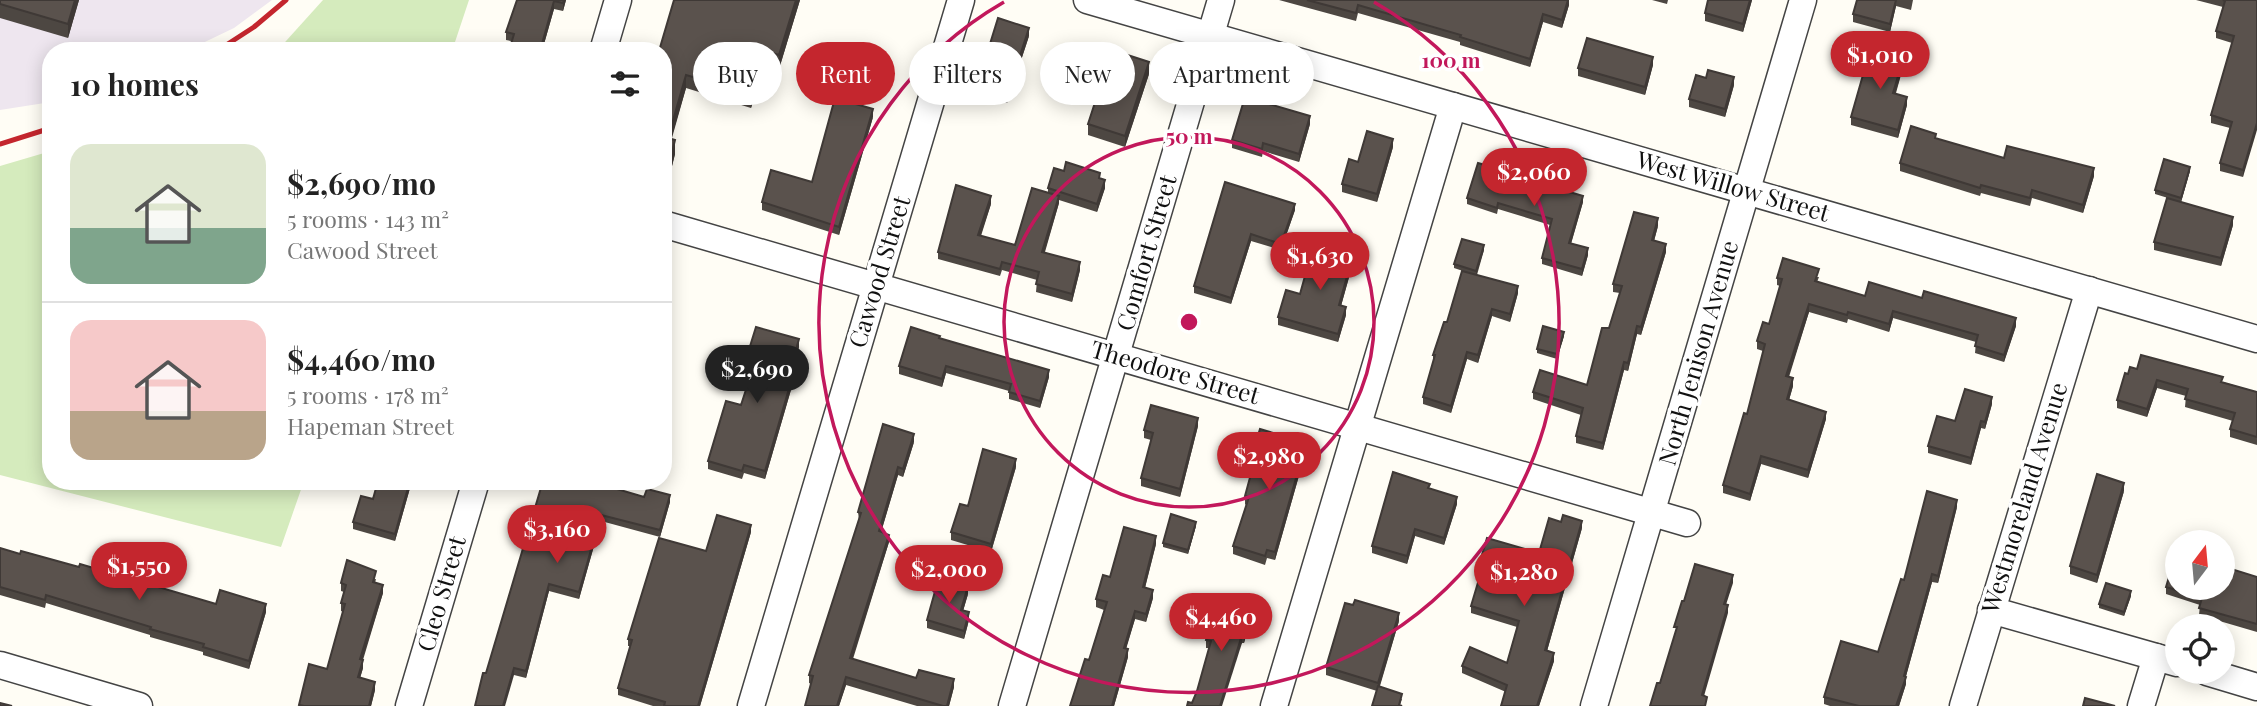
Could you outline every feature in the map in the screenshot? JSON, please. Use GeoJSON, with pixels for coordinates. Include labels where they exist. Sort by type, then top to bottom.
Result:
{"type":"FeatureCollection","features":[{"type":"Feature","properties":{"kind":"street"},"geometry":{"type":"LineString","coordinates":[[606,42],[618,0]]}},
{"type":"Feature","properties":{"kind":"street","name":"Cawood Street"},"geometry":{"type":"LineString","coordinates":[[751,706],[961,0]]}},
{"type":"Feature","properties":{"kind":"street","name":"West Willow Street"},"geometry":{"type":"LineString","coordinates":[[1087,0],[2257,339]]}},
{"type":"Feature","properties":{"kind":"street","name":"Comfort Street"},"geometry":{"type":"LineString","coordinates":[[1012,706],[1221,0]]}},
{"type":"Feature","properties":{"kind":"street","name":"North Jenison Avenue"},"geometry":{"type":"LineString","coordinates":[[1594,706],[1803,0]]}},
{"type":"Feature","properties":{"kind":"street"},"geometry":{"type":"LineString","coordinates":[[1274,706],[1453,106]]}},
{"type":"Feature","properties":{"kind":"street","name":"Theodore Street"},"geometry":{"type":"LineString","coordinates":[[672,227],[1687,523]]}},
{"type":"Feature","properties":{"kind":"street","name":"Westmoreland Avenue"},"geometry":{"type":"LineString","coordinates":[[1963,706],[2089,290]]}},
{"type":"Feature","properties":{"kind":"street","name":"Cleo Street"},"geometry":{"type":"LineString","coordinates":[[409,706],[473,490]]}},
{"type":"Feature","properties":{"kind":"street"},"geometry":{"type":"LineString","coordinates":[[1991,610],[2165,660]]}},
{"type":"Feature","properties":{"kind":"street"},"geometry":{"type":"LineString","coordinates":[[2141,706],[2165,662]]}},
{"type":"Feature","properties":{"kind":"street"},"geometry":{"type":"LineString","coordinates":[[0,665],[92,699],[139,706]]}},
{"type":"Feature","properties":{"kind":"street"},"geometry":{"type":"LineString","coordinates":[[2235,680],[2257,687]]}},
{"type":"Feature","properties":{"kind":"shaded area"},"geometry":{"type":"Polygon","coordinates":[[[0,0],[272,0],[234,28],[205,42],[42,42],[42,103],[0,110],[0,0]]]}},
{"type":"Feature","properties":{"kind":"green space"},"geometry":{"type":"Polygon","coordinates":[[[323,0],[469,0],[455,42],[285,42],[323,0]]]}},
{"type":"Feature","properties":{"kind":"green space"},"geometry":{"type":"Polygon","coordinates":[[[42,154],[42,486],[0,475],[0,166],[42,154]]]}},
{"type":"Feature","properties":{"kind":"green space"},"geometry":{"type":"Polygon","coordinates":[[[59,490],[301,490],[281,547],[59,490]]]}},
{"type":"Feature","properties":{"kind":"building"},"geometry":{"type":"Polygon","coordinates":[[[0,0],[75,0],[68,24],[0,4],[0,0]]]}},
{"type":"Feature","properties":{"kind":"building"},"geometry":{"type":"Polygon","coordinates":[[[517,0],[564,0],[563,3],[554,1],[543,42],[512,42],[514,34],[506,32],[517,0]]]}},
{"type":"Feature","properties":{"kind":"building"},"geometry":{"type":"Polygon","coordinates":[[[674,0],[796,0],[782,45],[782,42],[693,42],[693,77],[686,75],[672,124],[672,42],[662,42],[674,0]]]}},
{"type":"Feature","properties":{"kind":"building"},"geometry":{"type":"Polygon","coordinates":[[[1307,0],[1568,0],[1562,20],[1543,14],[1530,59],[1460,37],[1461,35],[1358,5],[1356,13],[1307,0]]]}},
{"type":"Feature","properties":{"kind":"building"},"geometry":{"type":"Polygon","coordinates":[[[1708,0],[1750,0],[1743,24],[1705,13],[1708,0]]]}},
{"type":"Feature","properties":{"kind":"building"},"geometry":{"type":"Polygon","coordinates":[[[1857,0],[1896,0],[1890,24],[1853,14],[1857,0]]]}},
{"type":"Feature","properties":{"kind":"building"},"geometry":{"type":"Polygon","coordinates":[[[2223,0],[2257,0],[2257,123],[2243,170],[2220,163],[2232,122],[2211,115],[2234,36],[2216,31],[2225,1],[2223,0]]]}},
{"type":"Feature","properties":{"kind":"building"},"geometry":{"type":"Polygon","coordinates":[[[998,18],[1029,28],[1024,42],[991,42],[998,18]]]}},
{"type":"Feature","properties":{"kind":"building"},"geometry":{"type":"Polygon","coordinates":[[[1587,38],[1653,57],[1645,87],[1578,68],[1587,38]]]}},
{"type":"Feature","properties":{"kind":"building"},"geometry":{"type":"Polygon","coordinates":[[[1871,47],[1904,56],[1893,93],[1907,97],[1898,130],[1851,117],[1871,47]]]}},
{"type":"Feature","properties":{"kind":"building"},"geometry":{"type":"Polygon","coordinates":[[[1135,57],[1149,62],[1125,136],[1088,124],[1094,105],[1135,105],[1135,57]]]}},
{"type":"Feature","properties":{"kind":"building"},"geometry":{"type":"Polygon","coordinates":[[[1708,70],[1734,77],[1725,109],[1689,99],[1696,75],[1706,78],[1708,70]]]}},
{"type":"Feature","properties":{"kind":"building"},"geometry":{"type":"Polygon","coordinates":[[[833,105],[859,105],[873,109],[839,227],[762,202],[771,170],[812,182],[833,105]]]}},
{"type":"Feature","properties":{"kind":"building"},"geometry":{"type":"Polygon","coordinates":[[[1243,105],[1272,105],[1310,116],[1299,154],[1263,143],[1262,149],[1232,140],[1243,105]]]}},
{"type":"Feature","properties":{"kind":"building"},"geometry":{"type":"Polygon","coordinates":[[[1911,126],[1936,134],[1935,138],[2004,158],[2007,146],[2094,168],[2083,205],[2032,190],[2030,198],[1981,185],[1980,188],[1900,163],[1911,126]]]}},
{"type":"Feature","properties":{"kind":"building"},"geometry":{"type":"Polygon","coordinates":[[[1367,131],[1393,139],[1377,194],[1342,184],[1349,159],[1358,162],[1367,131]]]}},
{"type":"Feature","properties":{"kind":"building"},"geometry":{"type":"Polygon","coordinates":[[[2164,159],[2190,167],[2181,198],[2155,190],[2164,159]]]}},
{"type":"Feature","properties":{"kind":"building"},"geometry":{"type":"Polygon","coordinates":[[[1066,162],[1100,173],[1099,178],[1105,180],[1097,204],[1048,188],[1054,168],[1064,171],[1066,162]]]}},
{"type":"Feature","properties":{"kind":"building"},"geometry":{"type":"Polygon","coordinates":[[[1478,163],[1549,183],[1549,186],[1583,196],[1569,243],[1588,248],[1582,269],[1542,258],[1552,219],[1498,203],[1497,208],[1467,198],[1478,163]]]}},
{"type":"Feature","properties":{"kind":"building"},"geometry":{"type":"Polygon","coordinates":[[[1225,182],[1295,204],[1281,244],[1251,234],[1231,298],[1194,286],[1225,182]]]}},
{"type":"Feature","properties":{"kind":"building"},"geometry":{"type":"Polygon","coordinates":[[[956,185],[991,196],[978,235],[1015,245],[1032,188],[1059,196],[1042,252],[1080,262],[1072,294],[1036,284],[1039,272],[1002,262],[1000,269],[938,252],[956,185]]]}},
{"type":"Feature","properties":{"kind":"building"},"geometry":{"type":"Polygon","coordinates":[[[2167,198],[2233,217],[2221,258],[2154,242],[2167,198]]]}},
{"type":"Feature","properties":{"kind":"building"},"geometry":{"type":"Polygon","coordinates":[[[1634,212],[1658,218],[1652,240],[1666,244],[1641,327],[1637,326],[1628,363],[1624,362],[1603,443],[1576,436],[1583,408],[1533,392],[1540,370],[1587,385],[1602,328],[1609,328],[1622,286],[1613,284],[1634,212]]]}},
{"type":"Feature","properties":{"kind":"building"},"geometry":{"type":"Polygon","coordinates":[[[1462,239],[1484,245],[1476,271],[1454,264],[1462,239]]]}},
{"type":"Feature","properties":{"kind":"building"},"geometry":{"type":"Polygon","coordinates":[[[1314,244],[1353,255],[1339,305],[1346,307],[1338,334],[1278,317],[1286,290],[1300,294],[1314,244]]]}},
{"type":"Feature","properties":{"kind":"building"},"geometry":{"type":"Polygon","coordinates":[[[1783,258],[1819,269],[1815,281],[1865,296],[1869,282],[1922,298],[1924,291],[2016,318],[2004,355],[1975,346],[1978,335],[1893,311],[1889,324],[1809,304],[1786,376],[1793,378],[1787,399],[1826,412],[1808,470],[1761,456],[1750,494],[1723,485],[1744,413],[1747,414],[1765,344],[1757,341],[1763,322],[1769,324],[1782,279],[1777,278],[1783,258]]]}},
{"type":"Feature","properties":{"kind":"building"},"geometry":{"type":"Polygon","coordinates":[[[1462,271],[1518,286],[1510,314],[1492,309],[1478,355],[1467,352],[1451,406],[1423,397],[1433,355],[1444,322],[1447,322],[1462,271]]]}},
{"type":"Feature","properties":{"kind":"building"},"geometry":{"type":"Polygon","coordinates":[[[1543,326],[1564,332],[1557,354],[1537,349],[1543,326]]]}},
{"type":"Feature","properties":{"kind":"building"},"geometry":{"type":"Polygon","coordinates":[[[756,327],[799,339],[791,367],[795,368],[765,471],[744,465],[742,471],[708,461],[726,401],[741,405],[756,359],[747,356],[756,327]]]}},
{"type":"Feature","properties":{"kind":"building"},"geometry":{"type":"Polygon","coordinates":[[[911,327],[940,336],[939,338],[1049,370],[1040,401],[1009,392],[1011,384],[946,366],[942,379],[899,366],[911,327]]]}},
{"type":"Feature","properties":{"kind":"building"},"geometry":{"type":"Polygon","coordinates":[[[2141,355],[2223,377],[2221,382],[2257,392],[2257,437],[2230,429],[2235,413],[2185,399],[2188,389],[2157,380],[2147,409],[2117,400],[2125,373],[2128,374],[2130,367],[2137,369],[2141,355]]]}},
{"type":"Feature","properties":{"kind":"building"},"geometry":{"type":"Polygon","coordinates":[[[1965,389],[1992,397],[1985,422],[1981,421],[1971,458],[1928,446],[1937,416],[1955,421],[1965,389]]]}},
{"type":"Feature","properties":{"kind":"building"},"geometry":{"type":"Polygon","coordinates":[[[1151,405],[1198,418],[1180,489],[1141,478],[1153,433],[1144,430],[1151,405]]]}},
{"type":"Feature","properties":{"kind":"building"},"geometry":{"type":"Polygon","coordinates":[[[883,424],[914,434],[903,469],[898,467],[879,531],[889,535],[850,658],[916,678],[919,670],[954,679],[947,706],[846,677],[837,706],[805,706],[813,676],[809,675],[861,513],[858,512],[883,424]]]}},
{"type":"Feature","properties":{"kind":"building"},"geometry":{"type":"Polygon","coordinates":[[[1260,429],[1306,443],[1275,552],[1267,550],[1265,556],[1233,546],[1249,497],[1245,496],[1255,459],[1251,458],[1260,429]]]}},
{"type":"Feature","properties":{"kind":"building"},"geometry":{"type":"Polygon","coordinates":[[[983,449],[1016,459],[991,544],[951,532],[960,504],[968,506],[983,449]]]}},
{"type":"Feature","properties":{"kind":"building"},"geometry":{"type":"Polygon","coordinates":[[[1393,472],[1430,484],[1428,488],[1457,497],[1444,538],[1415,529],[1407,556],[1372,546],[1393,472]]]}},
{"type":"Feature","properties":{"kind":"building"},"geometry":{"type":"Polygon","coordinates":[[[2097,474],[2124,483],[2097,575],[2070,566],[2097,474]]]}},
{"type":"Feature","properties":{"kind":"building"},"geometry":{"type":"Polygon","coordinates":[[[376,490],[407,490],[395,534],[353,522],[361,496],[373,499],[376,490]]]}},
{"type":"Feature","properties":{"kind":"building"},"geometry":{"type":"Polygon","coordinates":[[[540,490],[620,490],[644,497],[647,490],[651,490],[670,495],[660,530],[601,515],[579,592],[549,584],[526,671],[514,668],[503,706],[475,706],[483,673],[486,673],[540,490]]]}},
{"type":"Feature","properties":{"kind":"building"},"geometry":{"type":"Polygon","coordinates":[[[1927,491],[1957,500],[1938,576],[1932,574],[1896,706],[1859,706],[1824,697],[1841,641],[1878,652],[1901,579],[1904,580],[1927,491]]]}},
{"type":"Feature","properties":{"kind":"building"},"geometry":{"type":"Polygon","coordinates":[[[1171,514],[1196,522],[1188,550],[1163,543],[1171,514]]]}},
{"type":"Feature","properties":{"kind":"building"},"geometry":{"type":"Polygon","coordinates":[[[717,515],[751,525],[698,706],[664,706],[665,702],[618,688],[632,640],[628,639],[659,538],[706,551],[717,515]]]}},
{"type":"Feature","properties":{"kind":"building"},"geometry":{"type":"Polygon","coordinates":[[[1563,515],[1582,521],[1545,650],[1554,653],[1537,706],[1501,706],[1507,685],[1462,666],[1470,647],[1507,663],[1519,621],[1471,606],[1485,559],[1481,558],[1487,538],[1539,553],[1549,518],[1561,522],[1563,515]]]}},
{"type":"Feature","properties":{"kind":"building"},"geometry":{"type":"Polygon","coordinates":[[[1124,527],[1156,536],[1143,587],[1153,590],[1146,614],[1135,611],[1124,648],[1128,649],[1112,706],[1070,706],[1085,659],[1089,660],[1107,602],[1096,599],[1103,575],[1110,577],[1124,527]]]}},
{"type":"Feature","properties":{"kind":"building"},"geometry":{"type":"Polygon","coordinates":[[[0,548],[79,567],[80,564],[216,604],[220,590],[266,604],[249,661],[203,647],[204,644],[46,595],[45,600],[0,587],[0,548]]]}},
{"type":"Feature","properties":{"kind":"building"},"geometry":{"type":"Polygon","coordinates":[[[347,560],[376,571],[373,582],[383,585],[360,659],[363,660],[358,677],[375,682],[369,706],[299,705],[309,664],[327,669],[345,604],[341,603],[346,585],[341,583],[347,560]]]}},
{"type":"Feature","properties":{"kind":"building"},"geometry":{"type":"Polygon","coordinates":[[[1695,564],[1733,575],[1724,604],[1728,605],[1702,695],[1707,697],[1705,706],[1650,706],[1657,683],[1660,683],[1677,627],[1674,627],[1695,564]]]}},
{"type":"Feature","properties":{"kind":"building"},"geometry":{"type":"Polygon","coordinates":[[[2235,570],[2257,577],[2257,624],[2235,618],[2235,614],[2221,614],[2199,608],[2201,600],[2235,600],[2235,570]]]}},
{"type":"Feature","properties":{"kind":"building"},"geometry":{"type":"Polygon","coordinates":[[[939,577],[968,586],[961,610],[969,612],[964,631],[927,620],[939,577]]]}},
{"type":"Feature","properties":{"kind":"building"},"geometry":{"type":"Polygon","coordinates":[[[2106,583],[2131,591],[2124,612],[2099,604],[2106,583]]]}},
{"type":"Feature","properties":{"kind":"building"},"geometry":{"type":"Polygon","coordinates":[[[1355,600],[1399,613],[1378,683],[1326,667],[1345,603],[1353,605],[1355,600]]]}},
{"type":"Feature","properties":{"kind":"building"},"geometry":{"type":"Polygon","coordinates":[[[1217,601],[1251,610],[1244,635],[1220,706],[1187,706],[1188,702],[1192,703],[1197,691],[1211,641],[1206,640],[1217,601]]]}},
{"type":"Feature","properties":{"kind":"building"},"geometry":{"type":"Polygon","coordinates":[[[1378,686],[1402,694],[1399,705],[1402,706],[1372,706],[1378,686]]]}},
{"type":"Feature","properties":{"kind":"building"},"geometry":{"type":"Polygon","coordinates":[[[2085,698],[2115,706],[2083,706],[2085,698]]]}},
{"type":"Feature","properties":{"kind":"railway"},"geometry":{"type":"LineString","coordinates":[[231,42],[286,0]]}},
{"type":"Feature","properties":{"kind":"railway"},"geometry":{"type":"LineString","coordinates":[[0,144],[42,131]]}}]}
